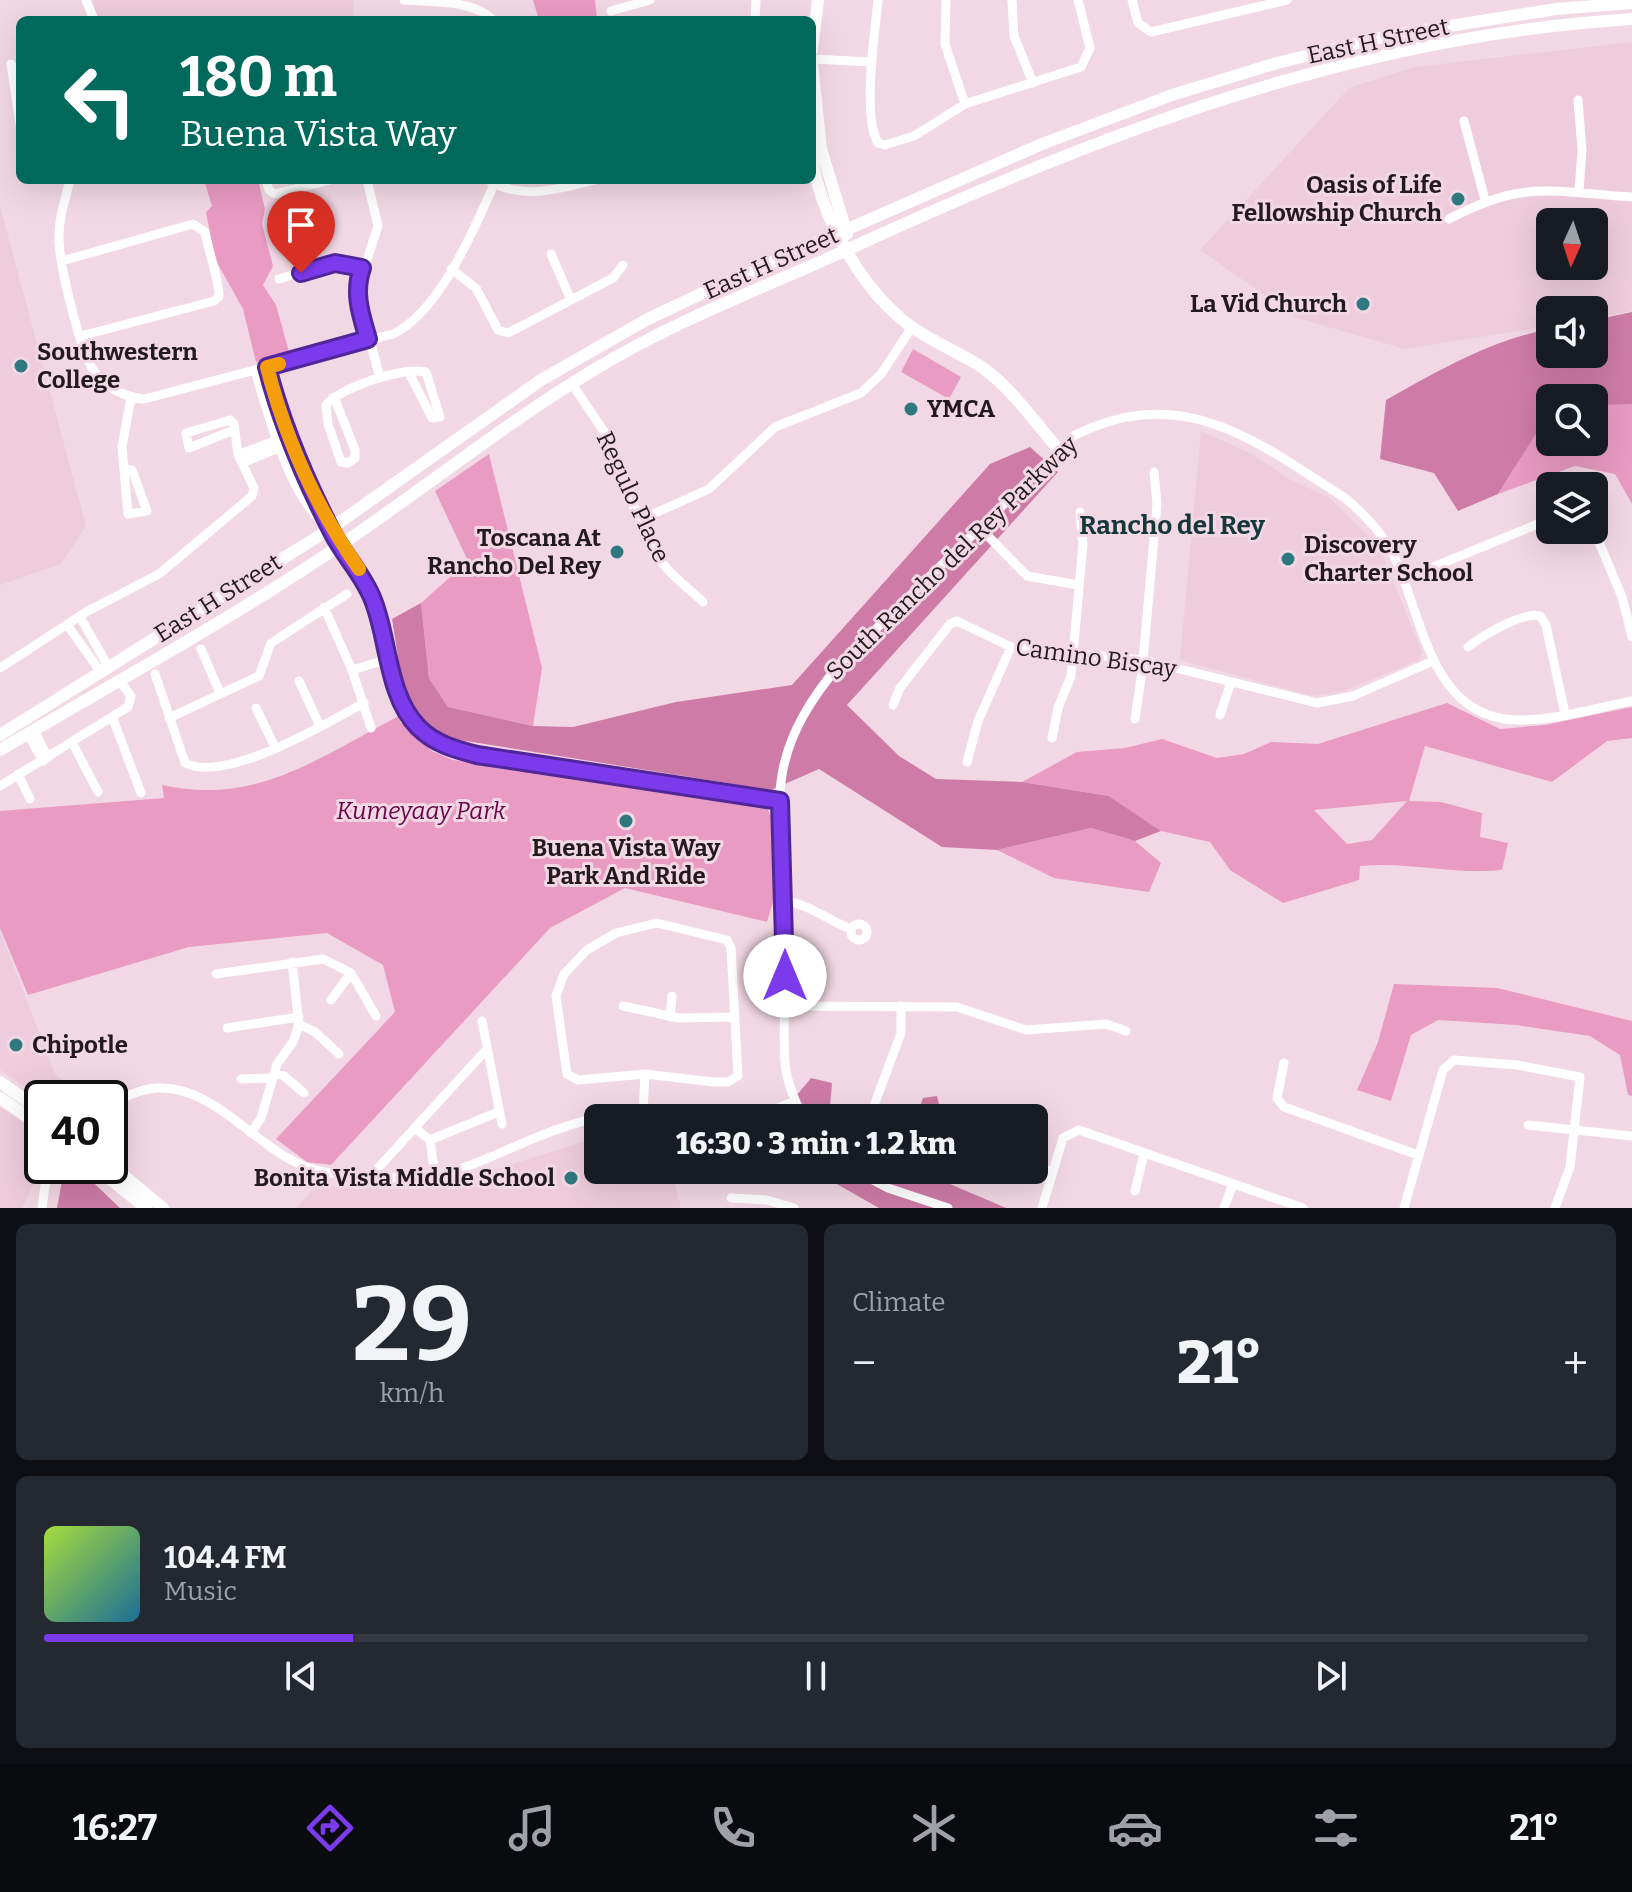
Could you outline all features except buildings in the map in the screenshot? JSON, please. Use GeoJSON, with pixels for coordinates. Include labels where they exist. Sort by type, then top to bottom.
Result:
{"type":"FeatureCollection","features":[{"type":"Feature","properties":{"kind":"main road","name":"East H Street"},"geometry":{"type":"LineString","coordinates":[[0,735],[330,529],[541,380],[588,352],[711,289],[1114,115],[1277,63],[1468,22],[1632,3]]}},
{"type":"Feature","properties":{"kind":"main road","name":"East H Street"},"geometry":{"type":"LineString","coordinates":[[0,750],[340,545],[572,384],[682,323],[1124,131],[1287,78],[1478,37],[1632,19]]}},
{"type":"Feature","properties":{"kind":"main road"},"geometry":{"type":"LineString","coordinates":[[816,100],[821,149],[842,231],[867,284],[884,305],[912,327],[984,369],[1058,449]]}},
{"type":"Feature","properties":{"kind":"main road"},"geometry":{"type":"LineString","coordinates":[[816,174],[823,201],[842,231]]}},
{"type":"Feature","properties":{"kind":"main road"},"geometry":{"type":"LineString","coordinates":[[0,1082],[24,1099]]}},
{"type":"Feature","properties":{"kind":"main road"},"geometry":{"type":"LineString","coordinates":[[0,1098],[24,1115]]}},
{"type":"Feature","properties":{"kind":"main road"},"geometry":{"type":"LineString","coordinates":[[128,1179],[163,1208]]}},
{"type":"Feature","properties":{"kind":"main road"},"geometry":{"type":"LineString","coordinates":[[116,1184],[146,1208]]}},
{"type":"Feature","properties":{"kind":"street"},"geometry":{"type":"LineString","coordinates":[[404,0],[456,3],[486,12],[490,16]]}},
{"type":"Feature","properties":{"kind":"street"},"geometry":{"type":"LineString","coordinates":[[611,11],[650,0]]}},
{"type":"Feature","properties":{"kind":"street"},"geometry":{"type":"LineString","coordinates":[[878,0],[871,62],[873,129],[880,144],[919,134],[965,104],[1081,67],[1090,56],[1078,0]]}},
{"type":"Feature","properties":{"kind":"street"},"geometry":{"type":"LineString","coordinates":[[946,0],[945,44],[965,104]]}},
{"type":"Feature","properties":{"kind":"street"},"geometry":{"type":"LineString","coordinates":[[1012,0],[1014,36],[1033,83]]}},
{"type":"Feature","properties":{"kind":"street"},"geometry":{"type":"LineString","coordinates":[[1132,0],[1138,23],[1146,31],[1287,0]]}},
{"type":"Feature","properties":{"kind":"street"},"geometry":{"type":"LineString","coordinates":[[816,60],[871,62]]}},
{"type":"Feature","properties":{"kind":"street"},"geometry":{"type":"LineString","coordinates":[[11,64],[16,97]]}},
{"type":"Feature","properties":{"kind":"street"},"geometry":{"type":"LineString","coordinates":[[1578,100],[1582,150],[1579,190]]}},
{"type":"Feature","properties":{"kind":"street"},"geometry":{"type":"LineString","coordinates":[[1464,121],[1485,200]]}},
{"type":"Feature","properties":{"kind":"street"},"geometry":{"type":"LineString","coordinates":[[69,184],[60,220],[62,261],[92,369],[115,390],[131,397],[157,398],[393,334],[418,318],[451,269],[492,184]]}},
{"type":"Feature","properties":{"kind":"street"},"geometry":{"type":"LineString","coordinates":[[267,184],[275,194],[314,184]]}},
{"type":"Feature","properties":{"kind":"street"},"geometry":{"type":"LineString","coordinates":[[368,184],[378,226],[358,280],[358,302],[380,378]]}},
{"type":"Feature","properties":{"kind":"street"},"geometry":{"type":"LineString","coordinates":[[501,184],[521,192],[543,192],[578,184]]}},
{"type":"Feature","properties":{"kind":"street"},"geometry":{"type":"LineString","coordinates":[[1449,219],[1485,200],[1529,190],[1579,190],[1632,197]]}},
{"type":"Feature","properties":{"kind":"street"},"geometry":{"type":"LineString","coordinates":[[62,261],[193,224],[205,232],[210,262],[220,288],[219,297],[214,301],[81,336]]}},
{"type":"Feature","properties":{"kind":"street"},"geometry":{"type":"LineString","coordinates":[[551,254],[571,300]]}},
{"type":"Feature","properties":{"kind":"street"},"geometry":{"type":"LineString","coordinates":[[279,279],[335,263],[362,268]]}},
{"type":"Feature","properties":{"kind":"street"},"geometry":{"type":"LineString","coordinates":[[451,269],[476,288],[498,330],[508,333],[613,278],[623,265]]}},
{"type":"Feature","properties":{"kind":"street"},"geometry":{"type":"LineString","coordinates":[[642,514],[653,514],[709,489],[775,427],[861,393],[881,374],[912,327]]}},
{"type":"Feature","properties":{"kind":"street"},"geometry":{"type":"LineString","coordinates":[[267,367],[283,442]]}},
{"type":"Feature","properties":{"kind":"street"},"geometry":{"type":"LineString","coordinates":[[255,371],[283,442],[330,529],[358,568],[374,602],[407,713],[441,745],[477,755],[780,801]]}},
{"type":"Feature","properties":{"kind":"street"},"geometry":{"type":"LineString","coordinates":[[334,397],[355,450],[352,461],[341,462],[326,412],[328,402],[334,397],[380,378],[408,371],[426,372],[441,414],[435,420],[408,371]]}},
{"type":"Feature","properties":{"kind":"street","name":"Regulo Place"},"geometry":{"type":"LineString","coordinates":[[572,384],[607,436],[633,506],[642,514],[650,546],[671,575],[703,602]]}},
{"type":"Feature","properties":{"kind":"street"},"geometry":{"type":"LineString","coordinates":[[124,469],[132,470],[147,511],[128,514],[124,469],[123,428],[131,397]]}},
{"type":"Feature","properties":{"kind":"street","name":"South Rancho del Rey Parkway"},"geometry":{"type":"LineString","coordinates":[[797,1104],[785,1062],[780,801],[782,774],[795,732],[819,689],[840,664],[1075,435],[1123,415],[1171,413],[1220,426],[1345,498],[1378,531],[1404,579],[1433,661],[1455,693],[1483,712],[1518,720],[1632,701]]}},
{"type":"Feature","properties":{"kind":"street"},"geometry":{"type":"LineString","coordinates":[[0,668],[80,617],[159,574],[252,496],[254,488],[240,459],[234,430],[230,420],[186,433],[189,448],[234,430]]}},
{"type":"Feature","properties":{"kind":"street"},"geometry":{"type":"LineString","coordinates":[[240,459],[283,442]]}},
{"type":"Feature","properties":{"kind":"street"},"geometry":{"type":"LineString","coordinates":[[1135,719],[1157,504],[1154,472]]}},
{"type":"Feature","properties":{"kind":"street"},"geometry":{"type":"LineString","coordinates":[[1052,738],[1058,708],[1071,676],[1083,544],[1080,512]]}},
{"type":"Feature","properties":{"kind":"street"},"geometry":{"type":"LineString","coordinates":[[1404,579],[1536,525]]}},
{"type":"Feature","properties":{"kind":"street"},"geometry":{"type":"LineString","coordinates":[[981,529],[1027,576],[1078,585]]}},
{"type":"Feature","properties":{"kind":"street"},"geometry":{"type":"LineString","coordinates":[[1600,544],[1622,597],[1632,637]]}},
{"type":"Feature","properties":{"kind":"street"},"geometry":{"type":"LineString","coordinates":[[169,718],[259,676],[271,643],[347,594]]}},
{"type":"Feature","properties":{"kind":"street"},"geometry":{"type":"LineString","coordinates":[[324,607],[352,670],[371,728]]}},
{"type":"Feature","properties":{"kind":"street"},"geometry":{"type":"LineString","coordinates":[[1468,647],[1481,636],[1526,616],[1540,616],[1546,625],[1565,714]]}},
{"type":"Feature","properties":{"kind":"street"},"geometry":{"type":"LineString","coordinates":[[80,617],[104,669]]}},
{"type":"Feature","properties":{"kind":"street","name":"Camino Biscay"},"geometry":{"type":"LineString","coordinates":[[893,705],[900,688],[954,621],[965,621],[985,636],[1011,647],[1143,660],[1317,703],[1353,696],[1433,661]]}},
{"type":"Feature","properties":{"kind":"street"},"geometry":{"type":"LineString","coordinates":[[68,626],[104,669]]}},
{"type":"Feature","properties":{"kind":"street"},"geometry":{"type":"LineString","coordinates":[[967,762],[978,721],[1011,647]]}},
{"type":"Feature","properties":{"kind":"street"},"geometry":{"type":"LineString","coordinates":[[201,649],[213,685],[220,693]]}},
{"type":"Feature","properties":{"kind":"street"},"geometry":{"type":"LineString","coordinates":[[352,670],[389,659]]}},
{"type":"Feature","properties":{"kind":"street"},"geometry":{"type":"LineString","coordinates":[[155,674],[185,763],[190,766],[218,765],[275,747],[364,703]]}},
{"type":"Feature","properties":{"kind":"street"},"geometry":{"type":"LineString","coordinates":[[0,786],[113,719],[130,704],[131,696],[119,680]]}},
{"type":"Feature","properties":{"kind":"street"},"geometry":{"type":"LineString","coordinates":[[299,681],[320,726]]}},
{"type":"Feature","properties":{"kind":"street"},"geometry":{"type":"LineString","coordinates":[[1220,715],[1231,682]]}},
{"type":"Feature","properties":{"kind":"street"},"geometry":{"type":"LineString","coordinates":[[256,708],[275,747]]}},
{"type":"Feature","properties":{"kind":"street"},"geometry":{"type":"LineString","coordinates":[[113,719],[141,793]]}},
{"type":"Feature","properties":{"kind":"street"},"geometry":{"type":"LineString","coordinates":[[31,732],[45,759]]}},
{"type":"Feature","properties":{"kind":"street"},"geometry":{"type":"LineString","coordinates":[[73,744],[98,792]]}},
{"type":"Feature","properties":{"kind":"street"},"geometry":{"type":"LineString","coordinates":[[18,774],[30,799]]}},
{"type":"Feature","properties":{"kind":"street"},"geometry":{"type":"LineString","coordinates":[[784,901],[806,905],[821,917],[851,929]]}},
{"type":"Feature","properties":{"kind":"street"},"geometry":{"type":"LineString","coordinates":[[657,923],[727,940],[731,948],[740,1070],[734,1080],[690,1081],[645,1074],[578,1080],[567,1074],[556,996],[564,974],[587,950],[616,933],[657,923]]}},
{"type":"Feature","properties":{"kind":"street"},"geometry":{"type":"LineString","coordinates":[[216,974],[323,959],[351,973],[376,1016]]}},
{"type":"Feature","properties":{"kind":"street"},"geometry":{"type":"LineString","coordinates":[[251,1133],[261,1118],[273,1076],[299,1021],[292,962]]}},
{"type":"Feature","properties":{"kind":"street"},"geometry":{"type":"LineString","coordinates":[[331,1000],[351,973]]}},
{"type":"Feature","properties":{"kind":"street"},"geometry":{"type":"LineString","coordinates":[[670,1017],[672,996]]}},
{"type":"Feature","properties":{"kind":"street"},"geometry":{"type":"LineString","coordinates":[[623,1006],[670,1017],[735,1017]]}},
{"type":"Feature","properties":{"kind":"street"},"geometry":{"type":"LineString","coordinates":[[785,1006],[957,1007],[1026,1030],[1106,1024],[1126,1031]]}},
{"type":"Feature","properties":{"kind":"street"},"geometry":{"type":"LineString","coordinates":[[875,1103],[901,1033],[901,1006]]}},
{"type":"Feature","properties":{"kind":"street"},"geometry":{"type":"LineString","coordinates":[[227,1028],[299,1021],[339,1054]]}},
{"type":"Feature","properties":{"kind":"street"},"geometry":{"type":"LineString","coordinates":[[482,1021],[502,1124]]}},
{"type":"Feature","properties":{"kind":"street"},"geometry":{"type":"LineString","coordinates":[[379,1167],[486,1050]]}},
{"type":"Feature","properties":{"kind":"street"},"geometry":{"type":"LineString","coordinates":[[1404,1208],[1443,1070],[1454,1060],[1574,1073],[1582,1080],[1570,1167],[1555,1208]]}},
{"type":"Feature","properties":{"kind":"street"},"geometry":{"type":"LineString","coordinates":[[1284,1063],[1277,1098],[1284,1107],[1418,1155]]}},
{"type":"Feature","properties":{"kind":"street"},"geometry":{"type":"LineString","coordinates":[[643,1104],[645,1074]]}},
{"type":"Feature","properties":{"kind":"street"},"geometry":{"type":"LineString","coordinates":[[241,1079],[284,1076],[304,1093]]}},
{"type":"Feature","properties":{"kind":"street"},"geometry":{"type":"LineString","coordinates":[[128,1097],[157,1088],[181,1091],[205,1101],[290,1161],[325,1172],[435,1176],[457,1170],[549,1131],[584,1121]]}},
{"type":"Feature","properties":{"kind":"street"},"geometry":{"type":"LineString","coordinates":[[788,1104],[795,1101]]}},
{"type":"Feature","properties":{"kind":"street"},"geometry":{"type":"LineString","coordinates":[[430,1140],[498,1112]]}},
{"type":"Feature","properties":{"kind":"street"},"geometry":{"type":"LineString","coordinates":[[1528,1125],[1632,1136]]}},
{"type":"Feature","properties":{"kind":"street"},"geometry":{"type":"LineString","coordinates":[[416,1129],[430,1140],[435,1176]]}},
{"type":"Feature","properties":{"kind":"street"},"geometry":{"type":"LineString","coordinates":[[1042,1208],[1063,1138],[1076,1130],[1303,1208]]}},
{"type":"Feature","properties":{"kind":"street"},"geometry":{"type":"LineString","coordinates":[[1135,1191],[1144,1154]]}},
{"type":"Feature","properties":{"kind":"street"},"geometry":{"type":"LineString","coordinates":[[1048,1170],[1053,1172]]}},
{"type":"Feature","properties":{"kind":"street"},"geometry":{"type":"LineString","coordinates":[[42,1208],[46,1184]]}},
{"type":"Feature","properties":{"kind":"street"},"geometry":{"type":"LineString","coordinates":[[880,1184],[948,1208]]}},
{"type":"Feature","properties":{"kind":"street"},"geometry":{"type":"LineString","coordinates":[[1224,1208],[1233,1184]]}},
{"type":"Feature","properties":{"kind":"street"},"geometry":{"type":"LineString","coordinates":[[731,1198],[767,1200],[794,1208]]}},
{"type":"Feature","properties":{"kind":"shaded area"},"geometry":{"type":"Polygon","coordinates":[[[92,0],[353,0],[354,16],[97,16],[92,0]]]}},
{"type":"Feature","properties":{"kind":"shaded area"},"geometry":{"type":"Polygon","coordinates":[[[1632,42],[1632,311],[1608,315],[1608,296],[1536,296],[1536,328],[1405,349],[1297,318],[1200,250],[1349,88],[1414,67],[1632,42]]]}},
{"type":"Feature","properties":{"kind":"shaded area","name":"Southwestern College"},"geometry":{"type":"Polygon","coordinates":[[[0,206],[86,526],[61,564],[0,585],[0,206]]]}},
{"type":"Feature","properties":{"kind":"shaded area"},"geometry":{"type":"Polygon","coordinates":[[[1632,312],[1632,404],[1608,405],[1608,384],[1536,384],[1536,434],[1498,494],[1458,511],[1434,473],[1380,459],[1386,400],[1486,349],[1536,332],[1536,368],[1608,368],[1608,317],[1632,312]]]}},
{"type":"Feature","properties":{"kind":"shaded area","name":"Discovery Charter School"},"geometry":{"type":"Polygon","coordinates":[[[1201,431],[1252,454],[1289,479],[1328,497],[1379,546],[1422,652],[1419,660],[1344,691],[1313,696],[1180,660],[1201,431]]]}},
{"type":"Feature","properties":{"kind":"shaded area"},"geometry":{"type":"Polygon","coordinates":[[[1030,447],[1058,472],[847,705],[899,756],[936,779],[1022,782],[1109,796],[1161,831],[1135,841],[1091,828],[997,850],[942,847],[819,769],[771,790],[447,738],[417,717],[402,682],[392,619],[421,603],[429,678],[448,707],[533,726],[573,727],[676,702],[792,685],[990,464],[1030,447]]]}},
{"type":"Feature","properties":{"kind":"shaded area"},"geometry":{"type":"Polygon","coordinates":[[[0,930],[55,1074],[62,1080],[24,1080],[24,1087],[0,1070],[0,930]]]}},
{"type":"Feature","properties":{"kind":"shaded area"},"geometry":{"type":"Polygon","coordinates":[[[811,1078],[832,1083],[830,1104],[789,1104],[811,1078]]]}},
{"type":"Feature","properties":{"kind":"shaded area"},"geometry":{"type":"Polygon","coordinates":[[[937,1096],[939,1104],[921,1104],[923,1098],[937,1096]]]}},
{"type":"Feature","properties":{"kind":"shaded area"},"geometry":{"type":"Polygon","coordinates":[[[0,1107],[24,1123],[24,1184],[34,1184],[22,1208],[0,1208],[0,1107]]]}},
{"type":"Feature","properties":{"kind":"shaded area","name":"Bonita Vista Middle School"},"geometry":{"type":"Polygon","coordinates":[[[584,1141],[584,1184],[675,1184],[681,1208],[296,1208],[317,1186],[434,1189],[584,1141]]]}},
{"type":"Feature","properties":{"kind":"shaded area"},"geometry":{"type":"Polygon","coordinates":[[[61,1184],[95,1184],[120,1208],[57,1208],[61,1184]]]}},
{"type":"Feature","properties":{"kind":"shaded area"},"geometry":{"type":"Polygon","coordinates":[[[837,1184],[950,1184],[1006,1208],[879,1208],[837,1184]]]}},
{"type":"Feature","properties":{"kind":"green space"},"geometry":{"type":"Polygon","coordinates":[[[533,0],[595,0],[597,16],[538,16],[533,0]]]}},
{"type":"Feature","properties":{"kind":"green space"},"geometry":{"type":"Polygon","coordinates":[[[205,184],[259,184],[265,209],[262,224],[273,266],[263,285],[276,305],[289,352],[256,362],[243,309],[215,259],[206,212],[212,206],[205,184]]]}},
{"type":"Feature","properties":{"kind":"green space"},"geometry":{"type":"Polygon","coordinates":[[[913,349],[961,377],[949,399],[901,372],[913,349]]]}},
{"type":"Feature","properties":{"kind":"green space"},"geometry":{"type":"Polygon","coordinates":[[[1608,403],[1632,404],[1632,504],[1615,474],[1575,466],[1558,472],[1536,472],[1536,480],[1498,494],[1536,434],[1536,456],[1608,456],[1608,403]]]}},
{"type":"Feature","properties":{"kind":"green space"},"geometry":{"type":"Polygon","coordinates":[[[489,454],[542,668],[533,726],[448,707],[429,678],[421,603],[468,561],[435,491],[489,454]]]}},
{"type":"Feature","properties":{"kind":"green space"},"geometry":{"type":"Polygon","coordinates":[[[1447,703],[1500,729],[1545,725],[1632,707],[1632,738],[1607,741],[1552,782],[1425,746],[1409,801],[1441,802],[1482,813],[1480,837],[1508,843],[1502,870],[1360,866],[1359,880],[1283,903],[1230,870],[1210,842],[1161,831],[1109,796],[1022,782],[1077,752],[1125,748],[1162,739],[1217,758],[1244,754],[1271,742],[1318,744],[1447,703]],[[1407,801],[1314,810],[1347,844],[1372,840],[1407,801]]]}},
{"type":"Feature","properties":{"kind":"green space","name":"Kumeyaay Park"},"geometry":{"type":"Polygon","coordinates":[[[399,716],[400,722],[432,751],[453,760],[766,806],[772,818],[777,888],[767,922],[625,888],[550,928],[331,1165],[307,1162],[276,1139],[395,1012],[383,965],[327,933],[189,947],[28,995],[0,928],[0,811],[164,798],[162,785],[196,790],[228,789],[258,783],[314,761],[399,716]]]}},
{"type":"Feature","properties":{"kind":"green space"},"geometry":{"type":"Polygon","coordinates":[[[1091,828],[1135,841],[1161,863],[1149,892],[1054,878],[997,850],[1091,828]]]}},
{"type":"Feature","properties":{"kind":"green space"},"geometry":{"type":"Polygon","coordinates":[[[1394,984],[1497,988],[1632,1021],[1632,1096],[1628,1095],[1620,1055],[1590,1036],[1516,1025],[1438,1020],[1411,1035],[1391,1101],[1357,1090],[1378,1042],[1394,984]]]}},
{"type":"Feature","properties":{"kind":"slow traffic"},"geometry":{"type":"LineString","coordinates":[[279,364],[267,367],[286,436],[306,481],[328,517],[330,529],[359,569]]}},
{"type":"Feature","properties":{"kind":"place","name":"Oasis of Life Fellowship Church"},"geometry":{"type":"Point","coordinates":[1458,199]}},
{"type":"Feature","properties":{"kind":"place","name":"La Vid Church"},"geometry":{"type":"Point","coordinates":[1363,304]}},
{"type":"Feature","properties":{"kind":"place","name":"Southwestern College"},"geometry":{"type":"Point","coordinates":[21,366]}},
{"type":"Feature","properties":{"kind":"place","name":"YMCA"},"geometry":{"type":"Point","coordinates":[911,409]}},
{"type":"Feature","properties":{"kind":"place","name":"Toscana At Rancho Del Rey"},"geometry":{"type":"Point","coordinates":[617,552]}},
{"type":"Feature","properties":{"kind":"place","name":"Discovery Charter School"},"geometry":{"type":"Point","coordinates":[1288,559]}},
{"type":"Feature","properties":{"kind":"place","name":"Buena Vista Way Park And Ride"},"geometry":{"type":"Point","coordinates":[626,821]}},
{"type":"Feature","properties":{"kind":"place","name":"Chipotle"},"geometry":{"type":"Point","coordinates":[16,1045]}},
{"type":"Feature","properties":{"kind":"place","name":"Bonita Vista Middle School"},"geometry":{"type":"Point","coordinates":[571,1178]}},
{"type":"Feature","properties":{"kind":"district","name":"Rancho del Rey"},"geometry":{"type":"Point","coordinates":[1172,525]}},
{"type":"Feature","properties":{"kind":"route"},"geometry":{"type":"LineString","coordinates":[[301,273],[335,263],[362,268],[357,291],[368,339],[267,367],[289,444],[306,481],[328,517],[330,529],[358,568],[374,602],[399,695],[407,713],[418,727],[441,745],[477,755],[780,801],[785,976]]}}]}
